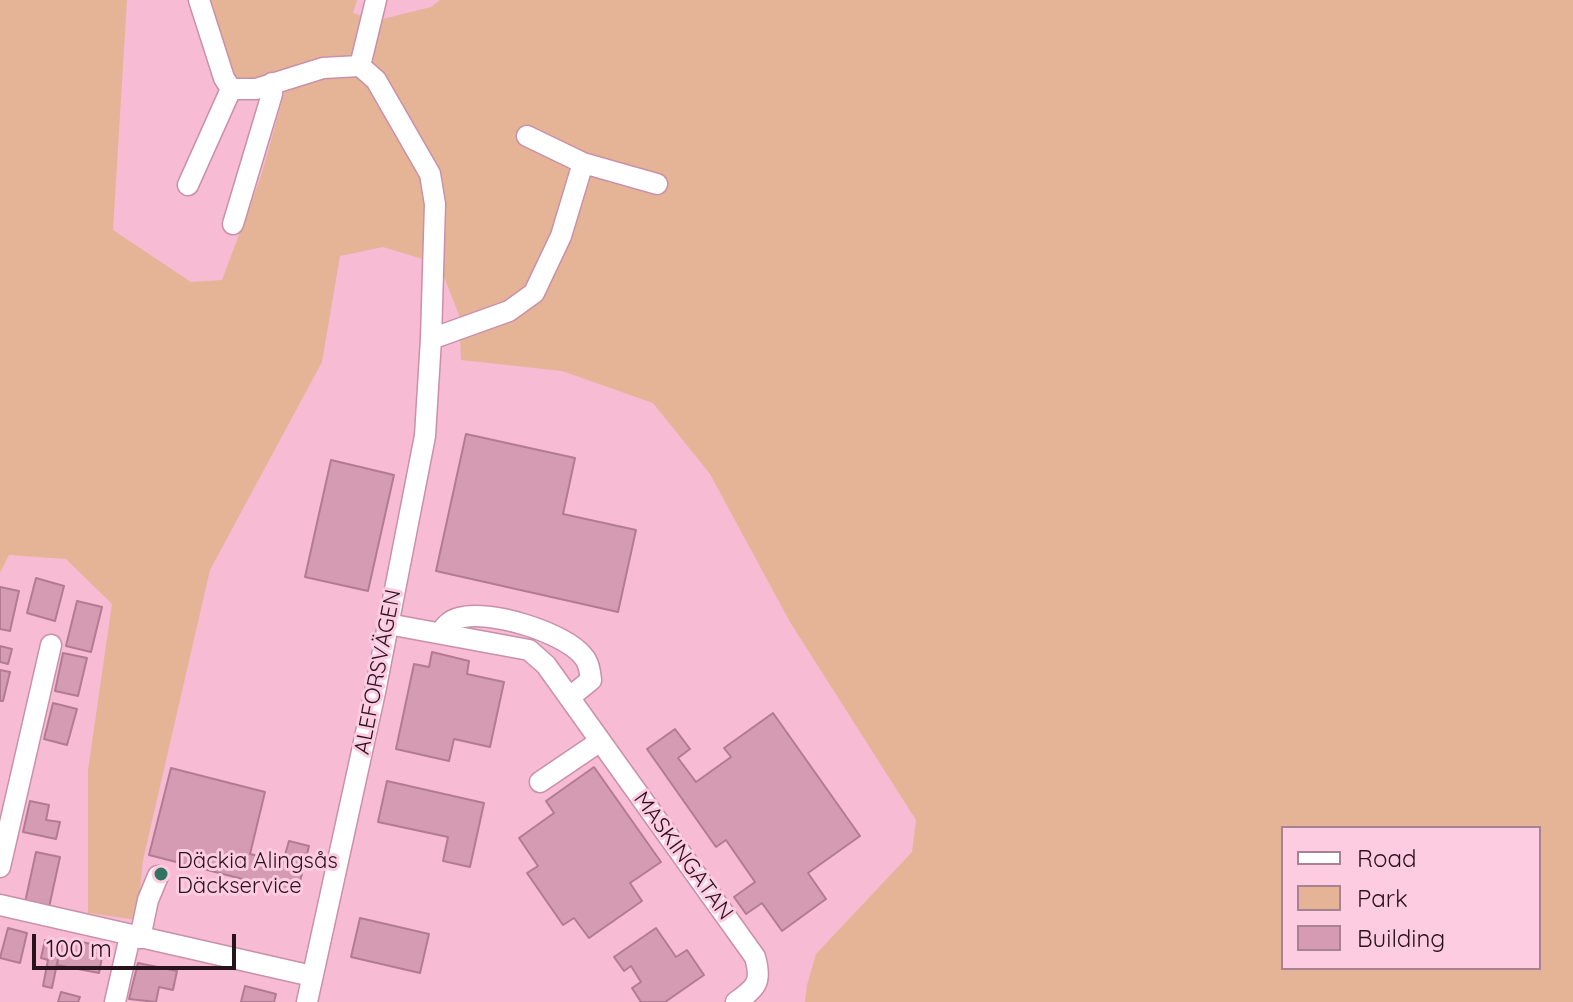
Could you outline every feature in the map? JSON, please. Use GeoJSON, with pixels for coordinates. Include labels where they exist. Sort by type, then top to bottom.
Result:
{"type":"FeatureCollection","features":[{"type":"Feature","properties":{"kind":"street"},"geometry":{"type":"LineString","coordinates":[[199,0],[224,78],[231,89]]}},
{"type":"Feature","properties":{"kind":"street"},"geometry":{"type":"LineString","coordinates":[[231,89],[256,89],[323,68],[360,66],[376,0]]}},
{"type":"Feature","properties":{"kind":"street","name":"ALEFORSVÄGEN"},"geometry":{"type":"LineString","coordinates":[[307,1002],[338,866],[425,436],[431,339],[435,204],[430,174],[376,80],[360,66]]}},
{"type":"Feature","properties":{"kind":"street"},"geometry":{"type":"LineString","coordinates":[[233,224],[272,94],[272,83]]}},
{"type":"Feature","properties":{"kind":"street"},"geometry":{"type":"LineString","coordinates":[[188,185],[231,89]]}},
{"type":"Feature","properties":{"kind":"street"},"geometry":{"type":"LineString","coordinates":[[527,136],[583,163],[657,184]]}},
{"type":"Feature","properties":{"kind":"street"},"geometry":{"type":"LineString","coordinates":[[431,339],[509,311],[534,293],[561,236],[583,163]]}},
{"type":"Feature","properties":{"kind":"street"},"geometry":{"type":"LineString","coordinates":[[440,633],[447,623],[481,614],[516,621],[545,632],[583,655],[588,665],[591,680],[570,697]]}},
{"type":"Feature","properties":{"kind":"street","name":"MASKINGATAN"},"geometry":{"type":"LineString","coordinates":[[388,624],[529,650],[546,665],[755,957],[760,974],[755,986],[736,1002]]}},
{"type":"Feature","properties":{"kind":"street"},"geometry":{"type":"LineString","coordinates":[[0,867],[51,645]]}},
{"type":"Feature","properties":{"kind":"street"},"geometry":{"type":"LineString","coordinates":[[540,782],[599,742]]}},
{"type":"Feature","properties":{"kind":"street"},"geometry":{"type":"LineString","coordinates":[[115,1002],[158,876]]}},
{"type":"Feature","properties":{"kind":"street"},"geometry":{"type":"LineString","coordinates":[[0,905],[312,976]]}},
{"type":"Feature","properties":{"kind":"green space"},"geometry":{"type":"Polygon","coordinates":[[[0,0],[127,0],[113,230],[191,282],[222,280],[261,176],[286,87],[247,97],[227,77],[207,0],[357,0],[353,13],[375,21],[431,7],[440,0],[1573,0],[1573,1002],[805,1002],[816,954],[912,852],[916,820],[790,622],[710,474],[653,403],[562,371],[461,360],[459,315],[439,264],[383,247],[340,256],[322,362],[210,570],[143,860],[137,920],[88,913],[88,770],[112,604],[66,559],[9,555],[0,573],[0,0]]]}},
{"type":"Feature","properties":{"kind":"building"},"geometry":{"type":"Polygon","coordinates":[[[466,434],[575,458],[563,514],[636,530],[618,612],[436,571],[466,434]]]}},
{"type":"Feature","properties":{"kind":"building"},"geometry":{"type":"Polygon","coordinates":[[[331,460],[394,475],[368,591],[305,577],[331,460]]]}},
{"type":"Feature","properties":{"kind":"building"},"geometry":{"type":"Polygon","coordinates":[[[36,578],[64,586],[55,621],[27,613],[36,578]]]}},
{"type":"Feature","properties":{"kind":"building"},"geometry":{"type":"Polygon","coordinates":[[[0,587],[19,591],[10,631],[0,629],[0,587]]]}},
{"type":"Feature","properties":{"kind":"building"},"geometry":{"type":"Polygon","coordinates":[[[77,601],[102,607],[91,652],[66,646],[77,601]]]}},
{"type":"Feature","properties":{"kind":"building"},"geometry":{"type":"Polygon","coordinates":[[[0,646],[12,649],[8,664],[0,662],[0,646]]]}},
{"type":"Feature","properties":{"kind":"building"},"geometry":{"type":"Polygon","coordinates":[[[432,652],[469,661],[467,674],[504,682],[490,747],[454,739],[449,761],[396,749],[414,664],[429,667],[432,652]]]}},
{"type":"Feature","properties":{"kind":"building"},"geometry":{"type":"Polygon","coordinates":[[[63,653],[87,658],[78,696],[55,691],[63,653]]]}},
{"type":"Feature","properties":{"kind":"building"},"geometry":{"type":"Polygon","coordinates":[[[0,670],[10,672],[3,701],[0,701],[0,670]]]}},
{"type":"Feature","properties":{"kind":"building"},"geometry":{"type":"Polygon","coordinates":[[[53,703],[77,709],[67,745],[44,739],[53,703]]]}},
{"type":"Feature","properties":{"kind":"building"},"geometry":{"type":"Polygon","coordinates":[[[773,713],[860,836],[808,873],[826,899],[782,931],[762,903],[746,914],[734,897],[755,882],[726,840],[716,847],[647,749],[675,729],[690,749],[678,758],[696,782],[731,757],[724,748],[773,713]]]}},
{"type":"Feature","properties":{"kind":"building"},"geometry":{"type":"Polygon","coordinates":[[[594,767],[661,862],[630,883],[642,901],[589,938],[574,918],[563,925],[527,873],[538,866],[519,838],[554,813],[546,801],[594,767]]]}},
{"type":"Feature","properties":{"kind":"building"},"geometry":{"type":"Polygon","coordinates":[[[171,768],[265,792],[250,854],[283,862],[289,841],[309,846],[297,893],[149,855],[171,768]]]}},
{"type":"Feature","properties":{"kind":"building"},"geometry":{"type":"Polygon","coordinates":[[[387,781],[484,803],[470,867],[443,861],[448,837],[378,822],[387,781]]]}},
{"type":"Feature","properties":{"kind":"building"},"geometry":{"type":"Polygon","coordinates":[[[30,801],[49,805],[46,820],[60,822],[56,839],[23,832],[30,801]]]}},
{"type":"Feature","properties":{"kind":"building"},"geometry":{"type":"Polygon","coordinates":[[[36,852],[60,857],[48,912],[24,907],[36,852]]]}},
{"type":"Feature","properties":{"kind":"building"},"geometry":{"type":"Polygon","coordinates":[[[360,918],[429,934],[420,973],[351,957],[360,918]]]}},
{"type":"Feature","properties":{"kind":"building"},"geometry":{"type":"Polygon","coordinates":[[[8,928],[27,933],[20,963],[0,958],[8,928]]]}},
{"type":"Feature","properties":{"kind":"building"},"geometry":{"type":"Polygon","coordinates":[[[656,928],[676,957],[687,950],[704,975],[665,1002],[641,1002],[632,988],[641,982],[631,966],[624,971],[614,957],[656,928]]]}},
{"type":"Feature","properties":{"kind":"building"},"geometry":{"type":"Polygon","coordinates":[[[45,940],[61,944],[52,988],[43,986],[48,960],[41,958],[45,940]]]}},
{"type":"Feature","properties":{"kind":"building"},"geometry":{"type":"Polygon","coordinates":[[[73,940],[104,947],[99,973],[57,965],[61,944],[72,946],[73,940]]]}},
{"type":"Feature","properties":{"kind":"building"},"geometry":{"type":"Polygon","coordinates":[[[138,963],[177,971],[173,990],[159,987],[156,1002],[129,999],[138,963]]]}},
{"type":"Feature","properties":{"kind":"building"},"geometry":{"type":"Polygon","coordinates":[[[245,986],[276,994],[274,1002],[241,1002],[245,986]]]}},
{"type":"Feature","properties":{"kind":"building"},"geometry":{"type":"Polygon","coordinates":[[[61,992],[80,997],[78,1002],[58,1002],[61,992]]]}},
{"type":"Feature","properties":{"kind":"place","name":"Däckia Alingsås Däckservice"},"geometry":{"type":"Point","coordinates":[161,874]}}]}
